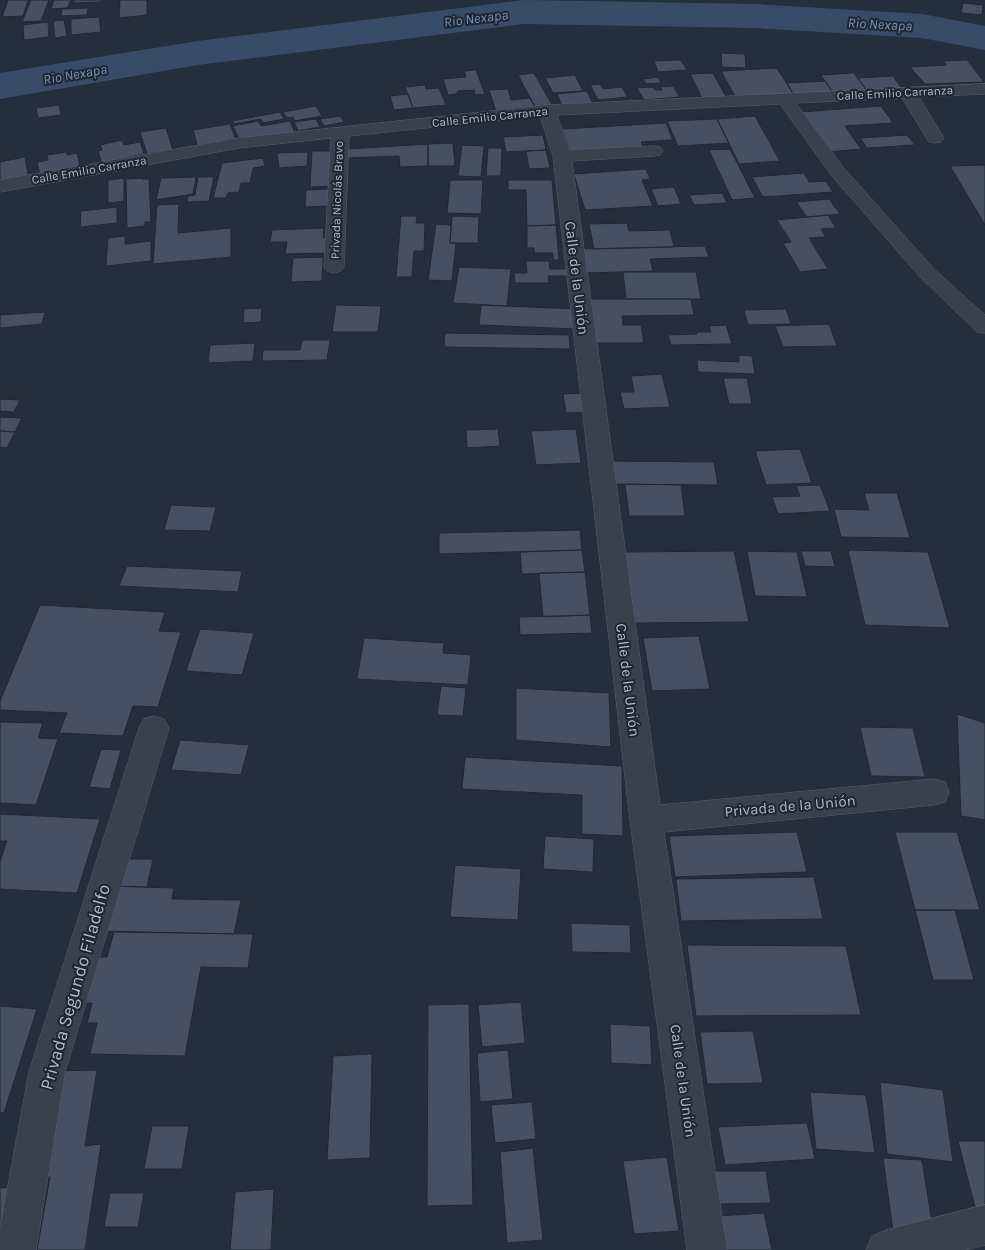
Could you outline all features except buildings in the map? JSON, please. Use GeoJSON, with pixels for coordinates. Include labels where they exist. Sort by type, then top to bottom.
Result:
{"type":"FeatureCollection","features":[{"type":"Feature","properties":{"kind":"street","name":"Calle Emilio Carranza"},"geometry":{"type":"LineString","coordinates":[[0,186],[239,143],[547,110],[985,89]]}},
{"type":"Feature","properties":{"kind":"street"},"geometry":{"type":"LineString","coordinates":[[907,92],[935,138]]}},
{"type":"Feature","properties":{"kind":"street"},"geometry":{"type":"LineString","coordinates":[[784,98],[837,171],[926,273],[985,327]]}},
{"type":"Feature","properties":{"kind":"street","name":"Calle de la Unión"},"geometry":{"type":"LineString","coordinates":[[547,110],[562,156],[646,820],[707,1250]]}},
{"type":"Feature","properties":{"kind":"street","name":"Privada Nicolás Bravo"},"geometry":{"type":"LineString","coordinates":[[334,267],[340,132]]}},
{"type":"Feature","properties":{"kind":"street"},"geometry":{"type":"LineString","coordinates":[[562,156],[654,150]]}},
{"type":"Feature","properties":{"kind":"street","name":"Privada Segundo Filadelfo"},"geometry":{"type":"LineString","coordinates":[[16,1250],[47,1072],[154,728]]}},
{"type":"Feature","properties":{"kind":"street","name":"Privada de la Unión"},"geometry":{"type":"LineString","coordinates":[[646,820],[934,792]]}},
{"type":"Feature","properties":{"kind":"street"},"geometry":{"type":"LineString","coordinates":[[886,1250],[985,1225]]}},
{"type":"Feature","properties":{"kind":"waterway","name":"Rio Nexapa"},"geometry":{"type":"LineString","coordinates":[[0,86],[198,53],[524,12],[755,16],[922,26],[985,38]]}}]}
